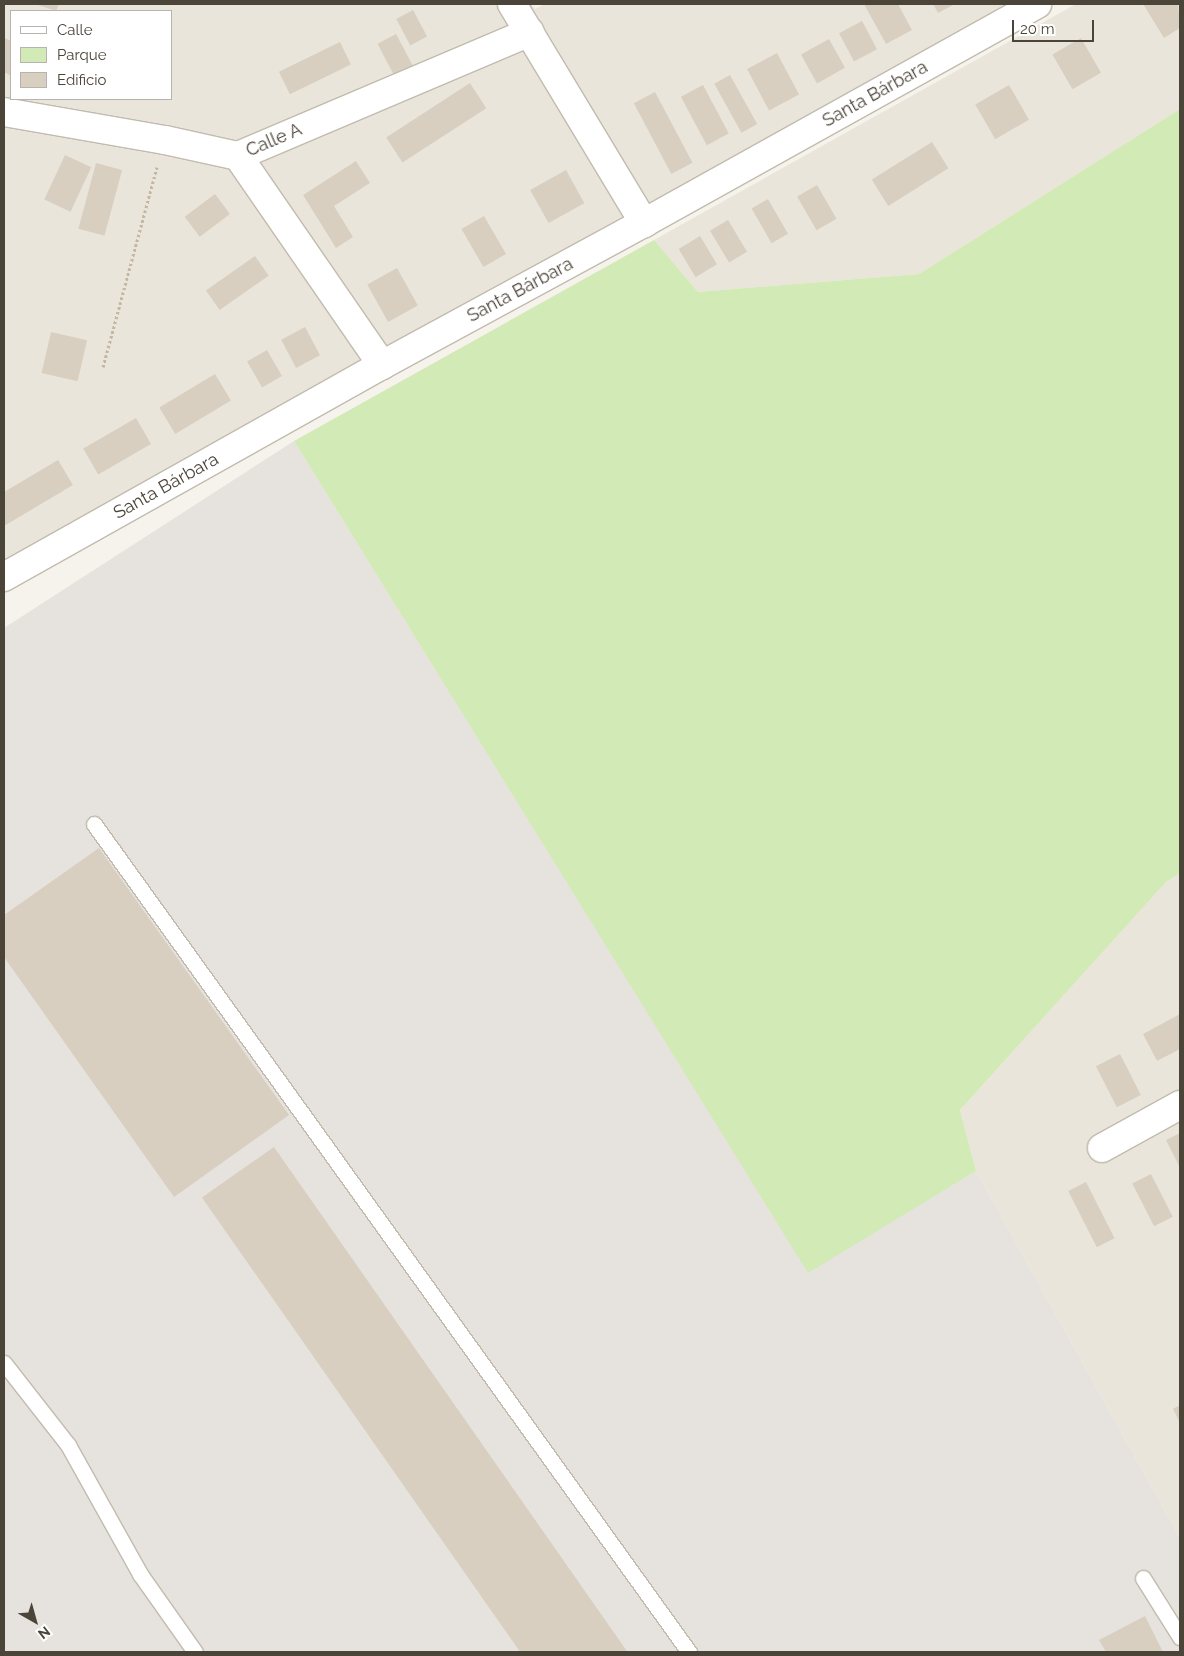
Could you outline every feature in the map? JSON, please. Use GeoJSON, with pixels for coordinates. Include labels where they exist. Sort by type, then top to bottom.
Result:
{"type":"FeatureCollection","features":[{"type":"Feature","properties":{"kind":"street"},"geometry":{"type":"LineString","coordinates":[[512,4],[644,223]]}},
{"type":"Feature","properties":{"kind":"street","name":"Santa Bárbara"},"geometry":{"type":"LineString","coordinates":[[4,577],[382,365],[644,223],[1038,4]]}},
{"type":"Feature","properties":{"kind":"street","name":"Calle A"},"geometry":{"type":"LineString","coordinates":[[4,112],[165,140],[238,156],[530,32]]}},
{"type":"Feature","properties":{"kind":"street"},"geometry":{"type":"LineString","coordinates":[[238,156],[382,365]]}},
{"type":"Feature","properties":{"kind":"street"},"geometry":{"type":"LineString","coordinates":[[1102,1148],[1180,1105]]}},
{"type":"Feature","properties":{"kind":"lane"},"geometry":{"type":"LineString","coordinates":[[94,824],[690,1652]]}},
{"type":"Feature","properties":{"kind":"lane"},"geometry":{"type":"LineString","coordinates":[[4,1363],[68,1445],[140,1574],[195,1652]]}},
{"type":"Feature","properties":{"kind":"lane"},"geometry":{"type":"LineString","coordinates":[[1143,1578],[1180,1637]]}},
{"type":"Feature","properties":{"kind":"path"},"geometry":{"type":"LineString","coordinates":[[103,367],[165,140]]}},
{"type":"Feature","properties":{"kind":"shaded area"},"geometry":{"type":"Polygon","coordinates":[[[4,4],[531,4],[535,9],[545,4],[1012,4],[4,578],[4,4]]]}},
{"type":"Feature","properties":{"kind":"shaded area"},"geometry":{"type":"Polygon","coordinates":[[[1076,4],[1180,4],[1180,109],[919,274],[698,292],[654,240],[1076,4]]]}},
{"type":"Feature","properties":{"kind":"shaded area"},"geometry":{"type":"Polygon","coordinates":[[[294,441],[808,1272],[976,1171],[1180,1538],[1180,1652],[4,1652],[4,628],[294,441]]]}},
{"type":"Feature","properties":{"kind":"shaded area"},"geometry":{"type":"Polygon","coordinates":[[[1180,873],[1180,1538],[976,1171],[960,1110],[1166,882],[1180,873]]]}},
{"type":"Feature","properties":{"kind":"green space"},"geometry":{"type":"Polygon","coordinates":[[[1180,109],[1180,873],[1166,882],[960,1110],[976,1171],[808,1273],[294,441],[654,240],[698,292],[919,274],[1180,109]]]}},
{"type":"Feature","properties":{"kind":"building"},"geometry":{"type":"Polygon","coordinates":[[[35,4],[59,4],[56,10],[35,4]]]}},
{"type":"Feature","properties":{"kind":"building"},"geometry":{"type":"Polygon","coordinates":[[[864,4],[898,4],[912,30],[886,44],[864,4]]]}},
{"type":"Feature","properties":{"kind":"building"},"geometry":{"type":"Polygon","coordinates":[[[933,4],[955,4],[938,13],[933,4]]]}},
{"type":"Feature","properties":{"kind":"building"},"geometry":{"type":"Polygon","coordinates":[[[1143,4],[1178,4],[1180,28],[1164,38],[1143,4]]]}},
{"type":"Feature","properties":{"kind":"building"},"geometry":{"type":"Polygon","coordinates":[[[413,10],[427,36],[410,45],[396,19],[413,10]]]}},
{"type":"Feature","properties":{"kind":"building"},"geometry":{"type":"Polygon","coordinates":[[[862,21],[877,49],[854,61],[839,33],[862,21]]]}},
{"type":"Feature","properties":{"kind":"building"},"geometry":{"type":"Polygon","coordinates":[[[396,34],[413,66],[394,76],[377,44],[396,34]]]}},
{"type":"Feature","properties":{"kind":"building"},"geometry":{"type":"Polygon","coordinates":[[[5,38],[10,40],[10,75],[4,72],[5,38]]]}},
{"type":"Feature","properties":{"kind":"building"},"geometry":{"type":"Polygon","coordinates":[[[1081,38],[1101,73],[1072,89],[1052,54],[1081,38]]]}},
{"type":"Feature","properties":{"kind":"building"},"geometry":{"type":"Polygon","coordinates":[[[829,39],[845,68],[817,83],[801,55],[829,39]]]}},
{"type":"Feature","properties":{"kind":"building"},"geometry":{"type":"Polygon","coordinates":[[[340,42],[351,64],[290,94],[279,72],[340,42]]]}},
{"type":"Feature","properties":{"kind":"building"},"geometry":{"type":"Polygon","coordinates":[[[777,53],[799,94],[769,110],[747,69],[777,53]]]}},
{"type":"Feature","properties":{"kind":"building"},"geometry":{"type":"Polygon","coordinates":[[[730,75],[757,124],[741,133],[714,84],[730,75]]]}},
{"type":"Feature","properties":{"kind":"building"},"geometry":{"type":"Polygon","coordinates":[[[470,83],[486,108],[402,163],[386,137],[470,83]]]}},
{"type":"Feature","properties":{"kind":"building"},"geometry":{"type":"Polygon","coordinates":[[[703,85],[729,134],[707,145],[681,97],[703,85]]]}},
{"type":"Feature","properties":{"kind":"building"},"geometry":{"type":"Polygon","coordinates":[[[1009,85],[1029,120],[995,139],[975,104],[1009,85]]]}},
{"type":"Feature","properties":{"kind":"building"},"geometry":{"type":"Polygon","coordinates":[[[655,92],[693,163],[671,174],[634,103],[655,92]]]}},
{"type":"Feature","properties":{"kind":"building"},"geometry":{"type":"Polygon","coordinates":[[[932,142],[948,168],[888,206],[872,180],[932,142]]]}},
{"type":"Feature","properties":{"kind":"building"},"geometry":{"type":"Polygon","coordinates":[[[65,155],[91,167],[71,212],[44,199],[65,155]]]}},
{"type":"Feature","properties":{"kind":"building"},"geometry":{"type":"Polygon","coordinates":[[[356,161],[370,183],[334,206],[353,237],[336,248],[303,195],[356,161]]]}},
{"type":"Feature","properties":{"kind":"building"},"geometry":{"type":"Polygon","coordinates":[[[96,163],[122,170],[104,236],[78,229],[96,163]]]}},
{"type":"Feature","properties":{"kind":"building"},"geometry":{"type":"Polygon","coordinates":[[[566,170],[584,203],[549,223],[530,190],[566,170]]]}},
{"type":"Feature","properties":{"kind":"building"},"geometry":{"type":"Polygon","coordinates":[[[817,185],[836,219],[817,230],[797,196],[817,185]]]}},
{"type":"Feature","properties":{"kind":"building"},"geometry":{"type":"Polygon","coordinates":[[[215,194],[230,214],[200,237],[185,217],[215,194]]]}},
{"type":"Feature","properties":{"kind":"building"},"geometry":{"type":"Polygon","coordinates":[[[768,199],[788,234],[772,243],[752,208],[768,199]]]}},
{"type":"Feature","properties":{"kind":"building"},"geometry":{"type":"Polygon","coordinates":[[[484,216],[506,254],[483,267],[461,229],[484,216]]]}},
{"type":"Feature","properties":{"kind":"building"},"geometry":{"type":"Polygon","coordinates":[[[728,220],[747,252],[729,263],[710,231],[728,220]]]}},
{"type":"Feature","properties":{"kind":"building"},"geometry":{"type":"Polygon","coordinates":[[[700,236],[717,264],[696,277],[679,249],[700,236]]]}},
{"type":"Feature","properties":{"kind":"building"},"geometry":{"type":"Polygon","coordinates":[[[255,256],[269,276],[220,310],[206,290],[255,256]]]}},
{"type":"Feature","properties":{"kind":"building"},"geometry":{"type":"Polygon","coordinates":[[[397,268],[418,306],[388,322],[367,284],[397,268]]]}},
{"type":"Feature","properties":{"kind":"building"},"geometry":{"type":"Polygon","coordinates":[[[305,327],[320,355],[296,368],[281,340],[305,327]]]}},
{"type":"Feature","properties":{"kind":"building"},"geometry":{"type":"Polygon","coordinates":[[[51,332],[87,340],[78,381],[42,373],[51,332]]]}},
{"type":"Feature","properties":{"kind":"building"},"geometry":{"type":"Polygon","coordinates":[[[267,350],[282,376],[262,387],[247,362],[267,350]]]}},
{"type":"Feature","properties":{"kind":"building"},"geometry":{"type":"Polygon","coordinates":[[[215,374],[231,401],[175,434],[159,407],[215,374]]]}},
{"type":"Feature","properties":{"kind":"building"},"geometry":{"type":"Polygon","coordinates":[[[136,418],[151,444],[98,474],[83,448],[136,418]]]}},
{"type":"Feature","properties":{"kind":"building"},"geometry":{"type":"Polygon","coordinates":[[[58,460],[73,485],[4,526],[4,492],[58,460]]]}},
{"type":"Feature","properties":{"kind":"building"},"geometry":{"type":"Polygon","coordinates":[[[99,848],[289,1115],[174,1197],[4,957],[4,915],[99,848]]]}},
{"type":"Feature","properties":{"kind":"building"},"geometry":{"type":"Polygon","coordinates":[[[1180,1014],[1180,1049],[1157,1061],[1143,1034],[1180,1014]]]}},
{"type":"Feature","properties":{"kind":"building"},"geometry":{"type":"Polygon","coordinates":[[[1120,1054],[1141,1095],[1117,1107],[1096,1066],[1120,1054]]]}},
{"type":"Feature","properties":{"kind":"building"},"geometry":{"type":"Polygon","coordinates":[[[1180,1133],[1180,1168],[1166,1140],[1180,1133]]]}},
{"type":"Feature","properties":{"kind":"building"},"geometry":{"type":"Polygon","coordinates":[[[274,1147],[628,1652],[520,1652],[202,1197],[274,1147]]]}},
{"type":"Feature","properties":{"kind":"building"},"geometry":{"type":"Polygon","coordinates":[[[1151,1174],[1173,1217],[1154,1226],[1132,1184],[1151,1174]]]}},
{"type":"Feature","properties":{"kind":"building"},"geometry":{"type":"Polygon","coordinates":[[[1086,1182],[1115,1238],[1097,1247],[1068,1191],[1086,1182]]]}},
{"type":"Feature","properties":{"kind":"building"},"geometry":{"type":"Polygon","coordinates":[[[1180,1405],[1180,1423],[1173,1409],[1180,1405]]]}},
{"type":"Feature","properties":{"kind":"building"},"geometry":{"type":"Polygon","coordinates":[[[1145,1616],[1163,1652],[1106,1652],[1099,1640],[1145,1616]]]}}]}
